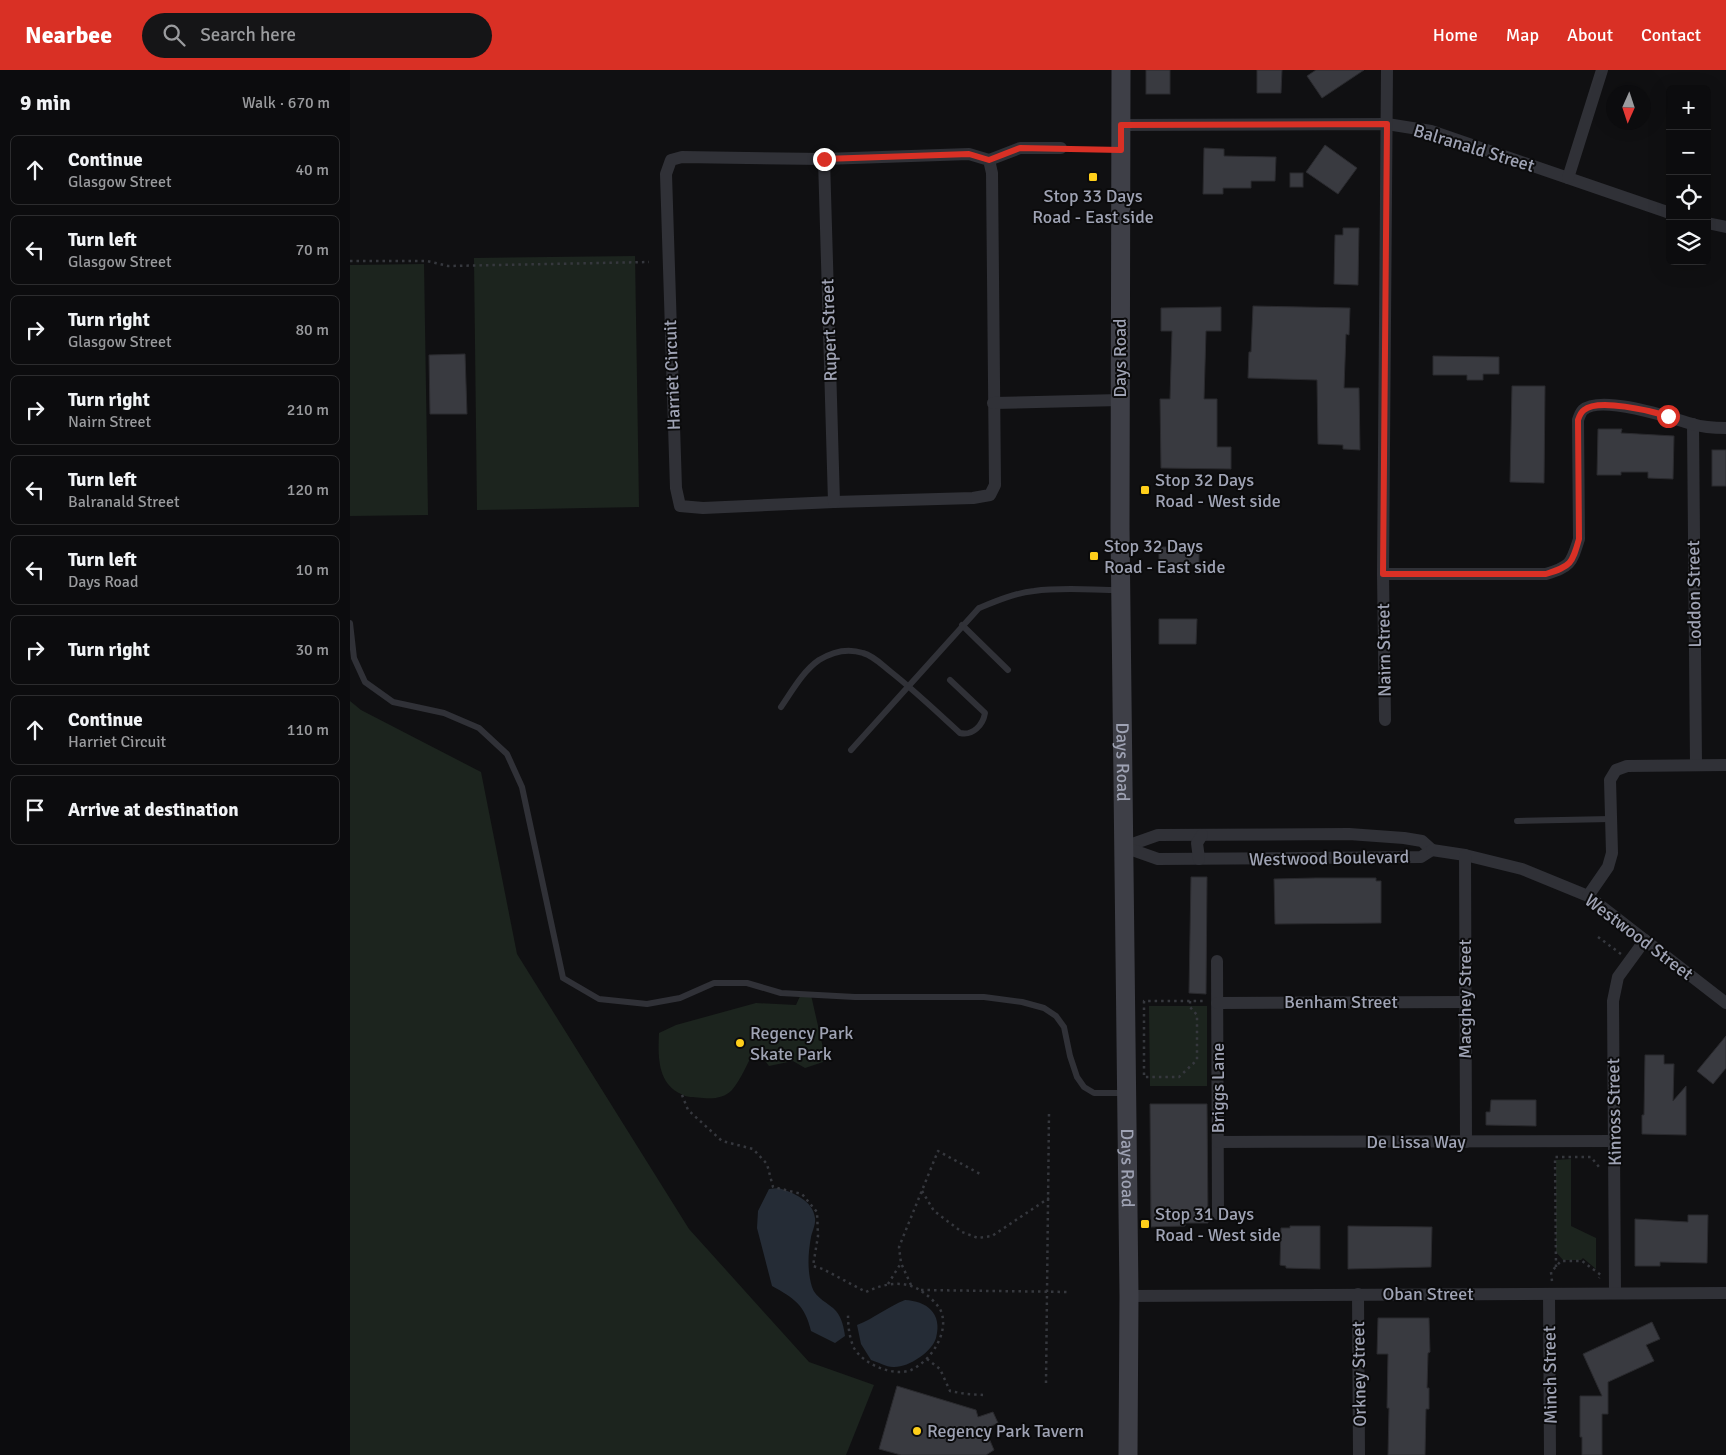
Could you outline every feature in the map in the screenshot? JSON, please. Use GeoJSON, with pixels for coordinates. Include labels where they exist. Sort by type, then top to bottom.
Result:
{"type":"FeatureCollection","features":[{"type":"Feature","properties":{"kind":"street","name":"Days Road"},"geometry":{"type":"LineString","coordinates":[[1122,70],[1120,400],[1129,1296],[1128,1455]]}},
{"type":"Feature","properties":{"kind":"street","name":"Nairn Street"},"geometry":{"type":"LineString","coordinates":[[1385,720],[1383,574],[1387,70]]}},
{"type":"Feature","properties":{"kind":"street"},"geometry":{"type":"LineString","coordinates":[[1568,178],[1602,70]]}},
{"type":"Feature","properties":{"kind":"street","name":"Balranald Street"},"geometry":{"type":"LineString","coordinates":[[1121,125],[1387,124],[1431,131],[1666,211]]}},
{"type":"Feature","properties":{"kind":"street"},"geometry":{"type":"LineString","coordinates":[[989,160],[1020,148],[1061,148]]}},
{"type":"Feature","properties":{"kind":"street","name":"Harriet Circuit"},"geometry":{"type":"LineString","coordinates":[[969,154],[989,160],[992,173],[995,485],[990,495],[973,498],[703,508],[680,506],[676,488],[666,174],[671,160],[682,158],[824,159],[969,154]]}},
{"type":"Feature","properties":{"kind":"street","name":"Rupert Street"},"geometry":{"type":"LineString","coordinates":[[824,159],[834,502]]}},
{"type":"Feature","properties":{"kind":"street"},"geometry":{"type":"LineString","coordinates":[[1711,224],[1726,227]]}},
{"type":"Feature","properties":{"kind":"street"},"geometry":{"type":"LineString","coordinates":[[993,403],[1120,400]]}},
{"type":"Feature","properties":{"kind":"street"},"geometry":{"type":"LineString","coordinates":[[1383,574],[1546,574],[1565,568],[1574,556],[1579,539],[1578,420],[1583,410],[1596,405],[1636,408],[1693,424],[1726,428]]}},
{"type":"Feature","properties":{"kind":"street","name":"Loddon Street"},"geometry":{"type":"LineString","coordinates":[[1693,424],[1696,765]]}},
{"type":"Feature","properties":{"kind":"street"},"geometry":{"type":"LineString","coordinates":[[1588,896],[1608,866],[1612,853],[1610,780],[1616,770],[1627,766],[1726,765]]}},
{"type":"Feature","properties":{"kind":"street","name":"Westwood Boulevard"},"geometry":{"type":"LineString","coordinates":[[1319,834],[1404,838],[1422,842],[1432,850],[1421,857],[1158,859],[1124,847],[1158,835],[1319,834]]}},
{"type":"Feature","properties":{"kind":"street"},"geometry":{"type":"LineString","coordinates":[[1200,859],[1197,843],[1202,835]]}},
{"type":"Feature","properties":{"kind":"street","name":"Westwood Street"},"geometry":{"type":"LineString","coordinates":[[1432,850],[1465,855],[1522,869],[1588,896],[1726,1003]]}},
{"type":"Feature","properties":{"kind":"street","name":"Macghey Street"},"geometry":{"type":"LineString","coordinates":[[1465,855],[1466,1142]]}},
{"type":"Feature","properties":{"kind":"street","name":"Kinross Street"},"geometry":{"type":"LineString","coordinates":[[1615,1293],[1613,1001],[1618,977],[1644,940]]}},
{"type":"Feature","properties":{"kind":"street","name":"Briggs Lane"},"geometry":{"type":"LineString","coordinates":[[1216,962],[1211,1002],[1218,1142],[1218,1214]]}},
{"type":"Feature","properties":{"kind":"street","name":"Benham Street"},"geometry":{"type":"LineString","coordinates":[[1211,1002],[1465,1002]]}},
{"type":"Feature","properties":{"kind":"street","name":"De Lissa Way"},"geometry":{"type":"LineString","coordinates":[[1218,1142],[1615,1141]]}},
{"type":"Feature","properties":{"kind":"street","name":"Oban Street"},"geometry":{"type":"LineString","coordinates":[[1129,1296],[1726,1293]]}},
{"type":"Feature","properties":{"kind":"street","name":"Orkney Street"},"geometry":{"type":"LineString","coordinates":[[1358,1294],[1359,1455]]}},
{"type":"Feature","properties":{"kind":"street","name":"Minch Street"},"geometry":{"type":"LineString","coordinates":[[1549,1294],[1550,1455]]}},
{"type":"Feature","properties":{"kind":"lane"},"geometry":{"type":"LineString","coordinates":[[851,750],[979,608],[998,600],[1032,591],[1054,589],[1121,590]]}},
{"type":"Feature","properties":{"kind":"lane"},"geometry":{"type":"LineString","coordinates":[[350,623],[354,658],[365,682],[393,702],[444,713],[479,728],[507,754],[522,787],[563,978],[599,999],[647,1004],[680,998],[714,983],[747,983],[781,993],[855,997],[984,998],[1022,1002],[1044,1008],[1056,1016],[1064,1028],[1077,1077],[1084,1087],[1094,1093],[1126,1093]]}},
{"type":"Feature","properties":{"kind":"lane"},"geometry":{"type":"LineString","coordinates":[[962,626],[1008,670]]}},
{"type":"Feature","properties":{"kind":"lane"},"geometry":{"type":"LineString","coordinates":[[781,707],[805,674],[818,661],[836,652],[862,652],[872,656],[960,732],[965,734],[972,733],[981,724],[985,713],[950,680]]}},
{"type":"Feature","properties":{"kind":"lane"},"geometry":{"type":"LineString","coordinates":[[1516,821],[1611,819]]}},
{"type":"Feature","properties":{"kind":"path"},"geometry":{"type":"LineString","coordinates":[[1061,148],[1121,150]]}},
{"type":"Feature","properties":{"kind":"path"},"geometry":{"type":"LineString","coordinates":[[350,261],[427,261],[448,266],[648,262]]}},
{"type":"Feature","properties":{"kind":"path"},"geometry":{"type":"LineString","coordinates":[[1190,1001],[1190,1007],[1197,1015],[1197,1060],[1179,1077],[1144,1077],[1144,1001],[1190,1001],[1211,1002]]}},
{"type":"Feature","properties":{"kind":"path"},"geometry":{"type":"LineString","coordinates":[[682,1095],[688,1110],[722,1140],[753,1149],[767,1164],[774,1187],[802,1194],[817,1212],[818,1236],[813,1266],[823,1269],[866,1292],[882,1284],[904,1283],[921,1290],[1069,1292]]}},
{"type":"Feature","properties":{"kind":"path"},"geometry":{"type":"LineString","coordinates":[[1046,1384],[1049,1113]]}},
{"type":"Feature","properties":{"kind":"path"},"geometry":{"type":"LineString","coordinates":[[912,1287],[901,1263],[899,1247],[938,1151],[982,1175]]}},
{"type":"Feature","properties":{"kind":"path"},"geometry":{"type":"LineString","coordinates":[[1556,1267],[1555,1157],[1591,1157],[1599,1167],[1600,1158]]}},
{"type":"Feature","properties":{"kind":"path"},"geometry":{"type":"LineString","coordinates":[[921,1190],[934,1211],[962,1232],[978,1238],[992,1236],[1049,1198]]}},
{"type":"Feature","properties":{"kind":"path"},"geometry":{"type":"LineString","coordinates":[[1560,1281],[1551,1281],[1551,1272],[1561,1262],[1582,1261],[1601,1275],[1594,1281]]}},
{"type":"Feature","properties":{"kind":"path"},"geometry":{"type":"LineString","coordinates":[[888,1284],[901,1263]]}},
{"type":"Feature","properties":{"kind":"path"},"geometry":{"type":"LineString","coordinates":[[848,1314],[848,1330],[854,1348],[869,1364],[889,1371],[910,1370],[927,1359],[937,1346],[943,1327],[940,1310],[932,1299],[921,1290]]}},
{"type":"Feature","properties":{"kind":"path"},"geometry":{"type":"LineString","coordinates":[[927,1359],[940,1369],[950,1391],[966,1394],[983,1394]]}},
{"type":"Feature","properties":{"kind":"shaded area"},"geometry":{"type":"Polygon","coordinates":[[[635,256],[639,507],[477,510],[474,258],[635,256]]]}},
{"type":"Feature","properties":{"kind":"shaded area"},"geometry":{"type":"Polygon","coordinates":[[[424,264],[428,515],[350,516],[350,265],[424,264]]]}},
{"type":"Feature","properties":{"kind":"shaded area"},"geometry":{"type":"Polygon","coordinates":[[[350,701],[361,710],[481,772],[517,954],[689,1229],[809,1362],[874,1385],[846,1455],[350,1455],[350,701]]]}},
{"type":"Feature","properties":{"kind":"shaded area","name":"Regency Park Skate Park"},"geometry":{"type":"Polygon","coordinates":[[[801,994],[811,995],[826,1061],[805,1068],[793,1061],[769,1066],[763,1058],[753,1052],[741,1077],[732,1090],[726,1095],[715,1098],[686,1096],[673,1089],[667,1083],[663,1076],[659,1059],[659,1033],[676,1025],[756,1003],[796,1005],[801,994]]]}},
{"type":"Feature","properties":{"kind":"shaded area"},"geometry":{"type":"Polygon","coordinates":[[[1149,1006],[1207,1006],[1207,1086],[1150,1086],[1149,1006]]]}},
{"type":"Feature","properties":{"kind":"shaded area"},"geometry":{"type":"Polygon","coordinates":[[[1571,1159],[1571,1226],[1596,1238],[1596,1269],[1583,1258],[1581,1260],[1563,1260],[1556,1252],[1556,1160],[1571,1159]]]}},
{"type":"Feature","properties":{"kind":"shaded area"},"geometry":{"type":"Polygon","coordinates":[[[779,1188],[801,1198],[810,1206],[813,1212],[815,1220],[809,1250],[809,1274],[814,1291],[836,1311],[841,1320],[845,1336],[835,1343],[811,1331],[802,1308],[787,1294],[772,1286],[757,1228],[758,1211],[769,1189],[779,1188]]]}},
{"type":"Feature","properties":{"kind":"shaded area"},"geometry":{"type":"Polygon","coordinates":[[[905,1300],[926,1306],[935,1315],[938,1329],[934,1343],[925,1354],[899,1367],[888,1366],[871,1360],[861,1344],[857,1325],[905,1300]]]}},
{"type":"Feature","properties":{"kind":"building"},"geometry":{"type":"Polygon","coordinates":[[[1146,70],[1170,70],[1170,94],[1146,94],[1146,70]]]}},
{"type":"Feature","properties":{"kind":"building"},"geometry":{"type":"Polygon","coordinates":[[[1257,70],[1282,70],[1281,93],[1257,93],[1257,70]]]}},
{"type":"Feature","properties":{"kind":"building"},"geometry":{"type":"Polygon","coordinates":[[[1316,70],[1364,70],[1322,98],[1307,76],[1316,70]]]}},
{"type":"Feature","properties":{"kind":"building"},"geometry":{"type":"Polygon","coordinates":[[[1325,145],[1357,168],[1338,194],[1306,172],[1325,145]]]}},
{"type":"Feature","properties":{"kind":"building"},"geometry":{"type":"Polygon","coordinates":[[[1204,148],[1224,149],[1224,156],[1276,157],[1275,181],[1251,181],[1251,188],[1223,188],[1223,194],[1203,194],[1204,148]]]}},
{"type":"Feature","properties":{"kind":"building"},"geometry":{"type":"Polygon","coordinates":[[[1290,173],[1303,173],[1303,187],[1290,187],[1290,173]]]}},
{"type":"Feature","properties":{"kind":"building"},"geometry":{"type":"Polygon","coordinates":[[[1343,228],[1359,228],[1358,285],[1334,284],[1335,235],[1343,235],[1343,228]]]}},
{"type":"Feature","properties":{"kind":"building"},"geometry":{"type":"Polygon","coordinates":[[[1253,306],[1350,308],[1349,335],[1346,334],[1344,388],[1359,388],[1360,450],[1343,449],[1343,445],[1318,444],[1317,380],[1248,378],[1253,306]]]}},
{"type":"Feature","properties":{"kind":"building"},"geometry":{"type":"Polygon","coordinates":[[[1221,307],[1221,331],[1206,331],[1204,399],[1217,399],[1217,447],[1231,447],[1231,469],[1161,468],[1160,399],[1170,399],[1172,331],[1161,331],[1161,308],[1221,307]]]}},
{"type":"Feature","properties":{"kind":"building"},"geometry":{"type":"Polygon","coordinates":[[[465,354],[467,414],[430,414],[429,355],[465,354]]]}},
{"type":"Feature","properties":{"kind":"building"},"geometry":{"type":"Polygon","coordinates":[[[1433,356],[1499,357],[1499,374],[1483,374],[1483,380],[1467,380],[1467,375],[1433,375],[1433,356]]]}},
{"type":"Feature","properties":{"kind":"building"},"geometry":{"type":"Polygon","coordinates":[[[1512,386],[1545,386],[1544,483],[1510,482],[1512,386]]]}},
{"type":"Feature","properties":{"kind":"building"},"geometry":{"type":"Polygon","coordinates":[[[1598,429],[1622,429],[1621,433],[1674,436],[1673,479],[1648,478],[1648,472],[1621,472],[1621,475],[1597,475],[1598,429]]]}},
{"type":"Feature","properties":{"kind":"building"},"geometry":{"type":"Polygon","coordinates":[[[1712,450],[1726,450],[1726,486],[1712,486],[1712,450]]]}},
{"type":"Feature","properties":{"kind":"building"},"geometry":{"type":"Polygon","coordinates":[[[1159,547],[1199,547],[1199,564],[1159,564],[1159,547]]]}},
{"type":"Feature","properties":{"kind":"building"},"geometry":{"type":"Polygon","coordinates":[[[1159,619],[1197,619],[1196,644],[1159,644],[1159,619]]]}},
{"type":"Feature","properties":{"kind":"building"},"geometry":{"type":"Polygon","coordinates":[[[1191,877],[1207,877],[1206,994],[1189,993],[1191,877]]]}},
{"type":"Feature","properties":{"kind":"building"},"geometry":{"type":"Polygon","coordinates":[[[1376,878],[1376,881],[1381,881],[1381,923],[1275,924],[1274,879],[1376,878]]]}},
{"type":"Feature","properties":{"kind":"building"},"geometry":{"type":"Polygon","coordinates":[[[1726,1036],[1726,1068],[1713,1084],[1697,1071],[1726,1036]]]}},
{"type":"Feature","properties":{"kind":"building"},"geometry":{"type":"Polygon","coordinates":[[[1645,1055],[1664,1055],[1664,1064],[1674,1064],[1673,1101],[1686,1086],[1686,1135],[1642,1134],[1645,1055]]]}},
{"type":"Feature","properties":{"kind":"building"},"geometry":{"type":"Polygon","coordinates":[[[1491,1100],[1536,1100],[1536,1126],[1486,1125],[1486,1112],[1490,1112],[1491,1100]]]}},
{"type":"Feature","properties":{"kind":"building"},"geometry":{"type":"Polygon","coordinates":[[[1150,1104],[1207,1104],[1208,1223],[1185,1223],[1185,1226],[1151,1227],[1150,1104]]]}},
{"type":"Feature","properties":{"kind":"building"},"geometry":{"type":"Polygon","coordinates":[[[1688,1215],[1708,1215],[1707,1263],[1660,1262],[1660,1266],[1635,1266],[1635,1219],[1688,1222],[1688,1215]]]}},
{"type":"Feature","properties":{"kind":"building"},"geometry":{"type":"Polygon","coordinates":[[[1290,1226],[1320,1226],[1320,1269],[1286,1268],[1286,1266],[1280,1265],[1281,1228],[1290,1228],[1290,1226]]]}},
{"type":"Feature","properties":{"kind":"building"},"geometry":{"type":"Polygon","coordinates":[[[1348,1226],[1432,1227],[1431,1267],[1348,1269],[1348,1226]]]}},
{"type":"Feature","properties":{"kind":"building"},"geometry":{"type":"Polygon","coordinates":[[[1378,1318],[1429,1318],[1430,1352],[1428,1353],[1427,1388],[1429,1388],[1429,1409],[1426,1409],[1425,1455],[1388,1455],[1388,1354],[1377,1354],[1378,1318]]]}},
{"type":"Feature","properties":{"kind":"building"},"geometry":{"type":"Polygon","coordinates":[[[1652,1322],[1660,1339],[1646,1345],[1654,1361],[1608,1382],[1608,1414],[1602,1414],[1602,1455],[1582,1455],[1580,1396],[1602,1396],[1583,1354],[1652,1322]]]}},
{"type":"Feature","properties":{"kind":"building"},"geometry":{"type":"Polygon","coordinates":[[[897,1386],[976,1410],[978,1417],[993,1412],[998,1423],[985,1429],[994,1450],[986,1455],[901,1455],[879,1449],[897,1386]]]}},
{"type":"Feature","properties":{"kind":"place","name":"Stop 33 Days Road - East side"},"geometry":{"type":"Point","coordinates":[1093,177]}},
{"type":"Feature","properties":{"kind":"place","name":"Stop 32 Days Road - West side"},"geometry":{"type":"Point","coordinates":[1145,490]}},
{"type":"Feature","properties":{"kind":"place","name":"Stop 32 Days Road - East side"},"geometry":{"type":"Point","coordinates":[1094,556]}},
{"type":"Feature","properties":{"kind":"place","name":"Regency Park Skate Park"},"geometry":{"type":"Point","coordinates":[740,1043]}},
{"type":"Feature","properties":{"kind":"place","name":"Stop 31 Days Road - West side"},"geometry":{"type":"Point","coordinates":[1145,1224]}},
{"type":"Feature","properties":{"kind":"place","name":"Regency Park Tavern"},"geometry":{"type":"Point","coordinates":[917,1431]}},
{"type":"Feature","properties":{"kind":"route"},"geometry":{"type":"LineString","coordinates":[[824,159],[969,154],[989,160],[1020,148],[1121,150],[1121,125],[1387,124],[1383,574],[1546,574],[1565,568],[1574,556],[1579,539],[1578,420],[1583,410],[1596,405],[1636,408],[1668,416]]}}]}
